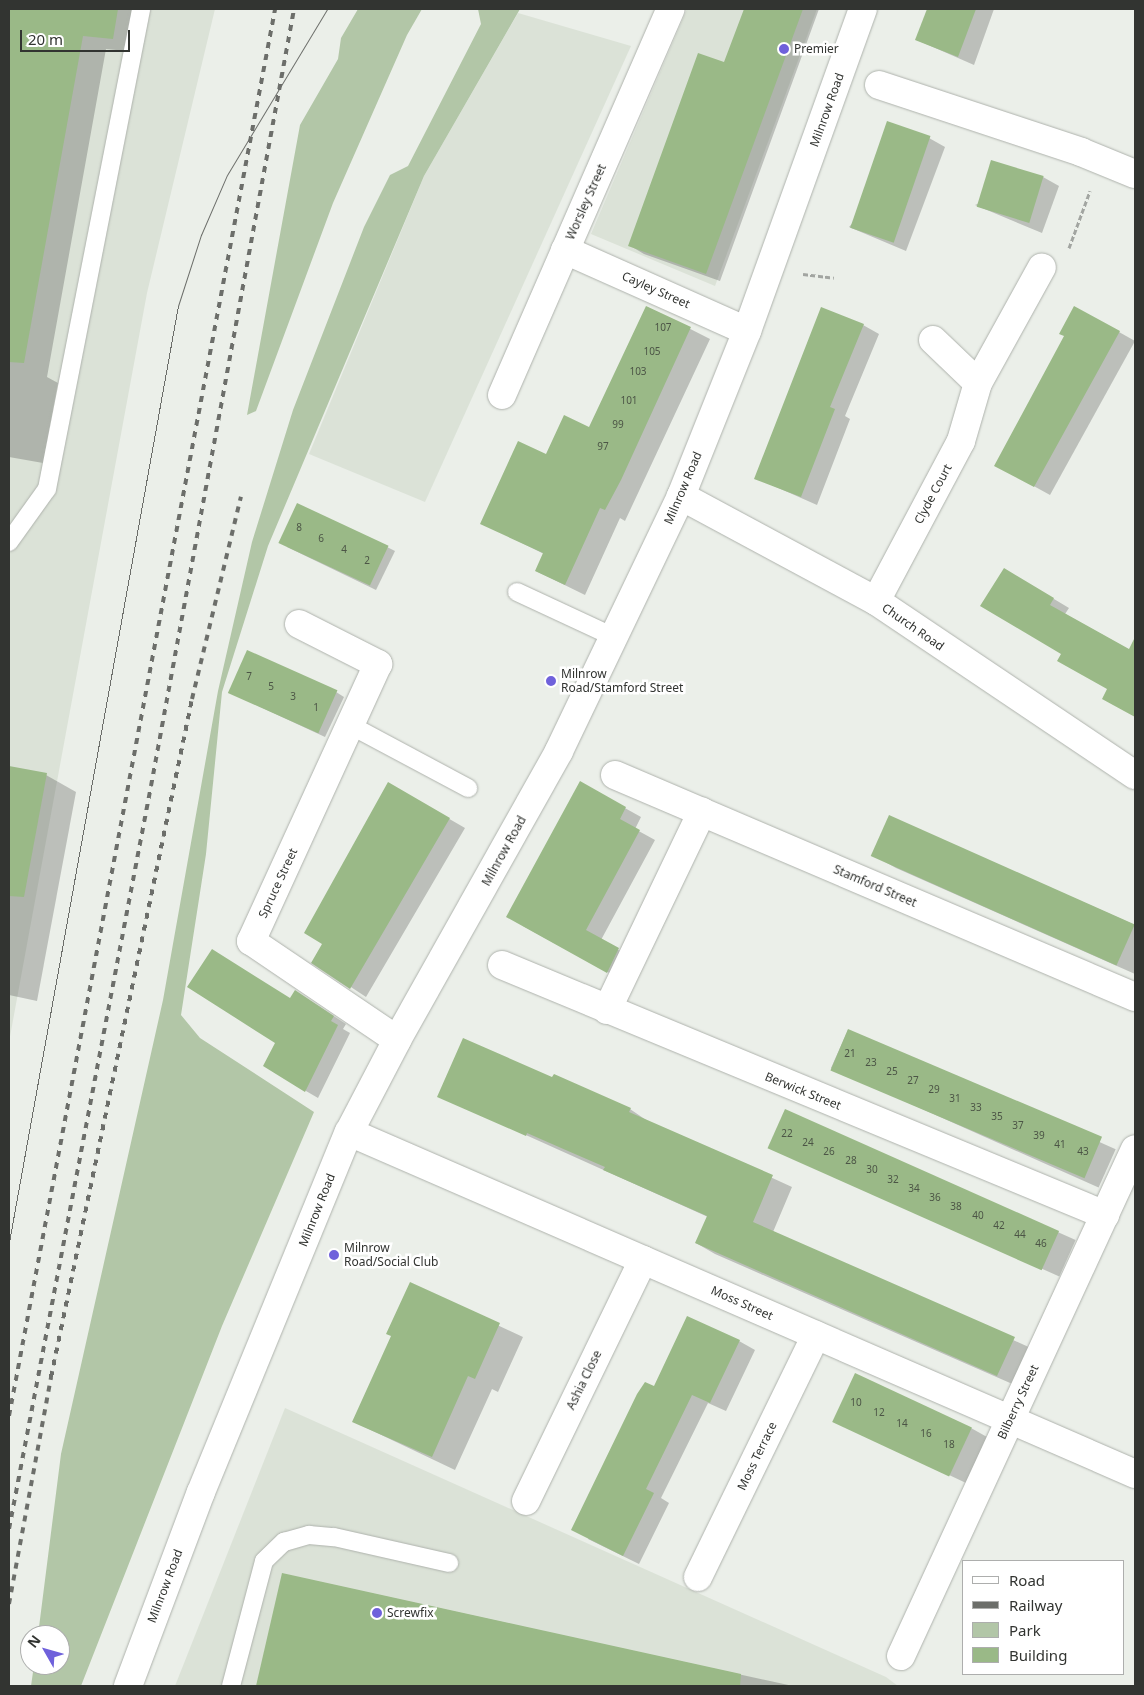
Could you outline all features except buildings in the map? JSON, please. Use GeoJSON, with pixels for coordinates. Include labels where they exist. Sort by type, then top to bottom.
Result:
{"type":"FeatureCollection","features":[{"type":"Feature","properties":{"kind":"street","name":"Worsley Street"},"geometry":{"type":"LineString","coordinates":[[502,395],[671,9]]}},
{"type":"Feature","properties":{"kind":"street","name":"Milnrow Road"},"geometry":{"type":"LineString","coordinates":[[128,1686],[201,1492],[349,1132],[397,1040],[559,751],[681,496],[747,330],[863,9]]}},
{"type":"Feature","properties":{"kind":"street"},"geometry":{"type":"LineString","coordinates":[[879,85],[1101,160],[1135,174]]}},
{"type":"Feature","properties":{"kind":"street","name":"Cayley Street"},"geometry":{"type":"LineString","coordinates":[[565,250],[747,330]]}},
{"type":"Feature","properties":{"kind":"street","name":"Clyde Court"},"geometry":{"type":"LineString","coordinates":[[876,601],[961,441],[978,383],[1042,267]]}},
{"type":"Feature","properties":{"kind":"street"},"geometry":{"type":"LineString","coordinates":[[933,340],[978,383]]}},
{"type":"Feature","properties":{"kind":"street","name":"Church Road"},"geometry":{"type":"LineString","coordinates":[[681,496],[876,601],[1135,775]]}},
{"type":"Feature","properties":{"kind":"street","name":"Spruce Street"},"geometry":{"type":"LineString","coordinates":[[299,624],[378,664],[251,941],[397,1040]]}},
{"type":"Feature","properties":{"kind":"street","name":"Stamford Street"},"geometry":{"type":"LineString","coordinates":[[615,776],[1135,997]]}},
{"type":"Feature","properties":{"kind":"street"},"geometry":{"type":"LineString","coordinates":[[607,1010],[702,812]]}},
{"type":"Feature","properties":{"kind":"street","name":"Berwick Street"},"geometry":{"type":"LineString","coordinates":[[502,965],[1105,1215]]}},
{"type":"Feature","properties":{"kind":"street","name":"Moss Street"},"geometry":{"type":"LineString","coordinates":[[349,1132],[1135,1474]]}},
{"type":"Feature","properties":{"kind":"street","name":"Bilberry Street"},"geometry":{"type":"LineString","coordinates":[[901,1656],[1135,1149]]}},
{"type":"Feature","properties":{"kind":"street","name":"Ashia Close"},"geometry":{"type":"LineString","coordinates":[[526,1501],[643,1260]]}},
{"type":"Feature","properties":{"kind":"street","name":"Moss Terrace"},"geometry":{"type":"LineString","coordinates":[[698,1578],[816,1335]]}},
{"type":"Feature","properties":{"kind":"lane"},"geometry":{"type":"LineString","coordinates":[[9,542],[47,489],[141,9]]}},
{"type":"Feature","properties":{"kind":"lane"},"geometry":{"type":"LineString","coordinates":[[517,592],[614,637]]}},
{"type":"Feature","properties":{"kind":"lane"},"geometry":{"type":"LineString","coordinates":[[350,725],[468,788]]}},
{"type":"Feature","properties":{"kind":"lane"},"geometry":{"type":"LineString","coordinates":[[231,1686],[264,1561],[284,1542],[309,1535],[334,1537],[449,1563]]}},
{"type":"Feature","properties":{"kind":"path"},"geometry":{"type":"LineString","coordinates":[[1042,267],[1067,253],[1101,160]]}},
{"type":"Feature","properties":{"kind":"shaded area"},"geometry":{"type":"Polygon","coordinates":[[[9,9],[215,9],[147,293],[9,1042],[9,9]]]}},
{"type":"Feature","properties":{"kind":"shaded area"},"geometry":{"type":"Polygon","coordinates":[[[687,9],[817,9],[715,286],[591,234],[687,9]]]}},
{"type":"Feature","properties":{"kind":"shaded area"},"geometry":{"type":"Polygon","coordinates":[[[518,13],[631,46],[425,502],[309,454],[424,176],[518,13]]]}},
{"type":"Feature","properties":{"kind":"shaded area"},"geometry":{"type":"Polygon","coordinates":[[[285,1408],[886,1677],[898,1686],[175,1686],[285,1408]]]}},
{"type":"Feature","properties":{"kind":"green space"},"geometry":{"type":"Polygon","coordinates":[[[358,9],[422,9],[407,35],[333,203],[256,411],[247,415],[300,125],[338,59],[341,38],[358,9]]]}},
{"type":"Feature","properties":{"kind":"green space"},"geometry":{"type":"Polygon","coordinates":[[[478,9],[520,9],[424,176],[268,546],[222,692],[206,854],[181,1015],[200,1038],[314,1112],[222,1326],[81,1686],[31,1686],[33,1675],[70,1675],[70,1625],[39,1625],[61,1454],[163,1000],[218,691],[252,542],[293,410],[364,227],[390,175],[408,166],[481,24],[478,9]]]}},
{"type":"Feature","properties":{"kind":"tram line"},"geometry":{"type":"LineString","coordinates":[[9,1242],[178,306],[201,235],[227,175],[327,9]]}},
{"type":"Feature","properties":{"kind":"railway"},"geometry":{"type":"LineString","coordinates":[[9,1416],[275,9]]}},
{"type":"Feature","properties":{"kind":"railway"},"geometry":{"type":"LineString","coordinates":[[9,1529],[151,786],[294,9]]}},
{"type":"Feature","properties":{"kind":"railway"},"geometry":{"type":"LineString","coordinates":[[9,1604],[51,1377],[192,699],[241,497]]}},
{"type":"Feature","properties":{"kind":"place","name":"Premier"},"geometry":{"type":"Point","coordinates":[784,49]}},
{"type":"Feature","properties":{"kind":"place","name":"Milnrow Road/Stamford Street"},"geometry":{"type":"Point","coordinates":[551,681]}},
{"type":"Feature","properties":{"kind":"place","name":"Milnrow Road/Social Club"},"geometry":{"type":"Point","coordinates":[334,1255]}},
{"type":"Feature","properties":{"kind":"place","name":"Screwfix"},"geometry":{"type":"Point","coordinates":[377,1613]}}]}
